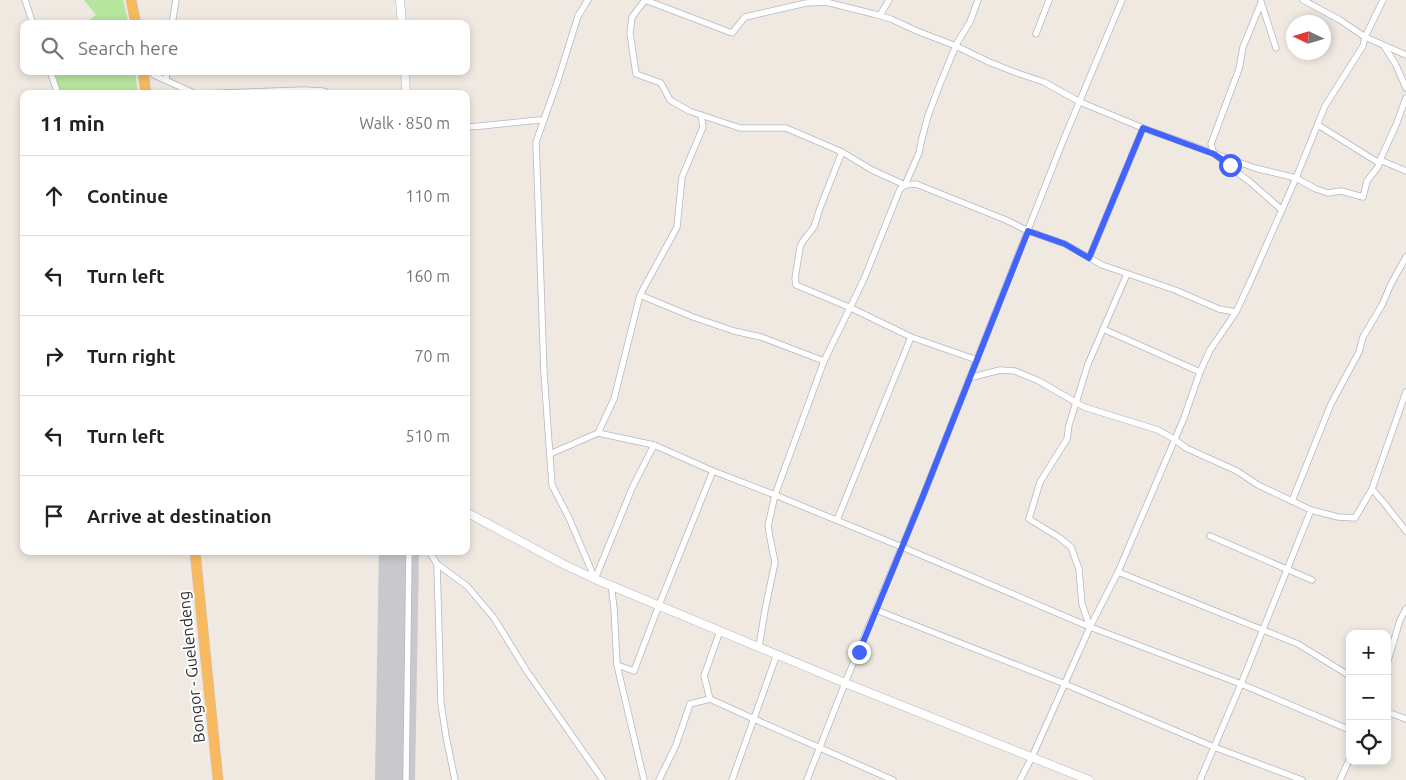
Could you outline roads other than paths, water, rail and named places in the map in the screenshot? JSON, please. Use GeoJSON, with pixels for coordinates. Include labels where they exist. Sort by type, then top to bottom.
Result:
{"type":"FeatureCollection","features":[{"type":"Feature","properties":{"kind":"highway"},"geometry":{"type":"LineString","coordinates":[[131,0],[135,20]]}},
{"type":"Feature","properties":{"kind":"highway"},"geometry":{"type":"LineString","coordinates":[[144,75],[145,90]]}},
{"type":"Feature","properties":{"kind":"highway","name":"Bongor - Guelendeng"},"geometry":{"type":"LineString","coordinates":[[195,555],[218,780]]}},
{"type":"Feature","properties":{"kind":"street"},"geometry":{"type":"LineString","coordinates":[[25,0],[31,20]]}},
{"type":"Feature","properties":{"kind":"street"},"geometry":{"type":"LineString","coordinates":[[173,20],[176,0]]}},
{"type":"Feature","properties":{"kind":"street"},"geometry":{"type":"LineString","coordinates":[[400,0],[402,20]]}},
{"type":"Feature","properties":{"kind":"street"},"geometry":{"type":"LineString","coordinates":[[588,0],[578,16],[536,142],[544,373],[552,485],[596,579]]}},
{"type":"Feature","properties":{"kind":"street"},"geometry":{"type":"LineString","coordinates":[[1236,312],[1219,309],[1175,290],[1102,265],[1065,244],[1028,231],[1006,220],[916,184],[905,185],[872,170],[842,152],[786,128],[740,128],[689,111],[670,100],[661,83],[636,74],[630,33],[632,17],[645,0],[732,32],[745,17],[806,3],[826,2],[880,15],[956,46],[998,66],[1044,82],[1080,102],[1143,128],[1255,168],[1296,178],[1328,193],[1340,191],[1363,196],[1367,181],[1378,167],[1406,98]]}},
{"type":"Feature","properties":{"kind":"street"},"geometry":{"type":"LineString","coordinates":[[880,15],[889,0]]}},
{"type":"Feature","properties":{"kind":"street"},"geometry":{"type":"LineString","coordinates":[[759,647],[775,562],[768,526],[775,495],[824,361],[851,308],[900,189],[905,185],[919,153],[928,116],[956,46],[970,22],[978,0]]}},
{"type":"Feature","properties":{"kind":"street"},"geometry":{"type":"LineString","coordinates":[[1036,34],[1049,0]]}},
{"type":"Feature","properties":{"kind":"street"},"geometry":{"type":"LineString","coordinates":[[806,780],[1122,0]]}},
{"type":"Feature","properties":{"kind":"street"},"geometry":{"type":"LineString","coordinates":[[1303,0],[1340,20],[1365,37],[1406,55]]}},
{"type":"Feature","properties":{"kind":"street"},"geometry":{"type":"LineString","coordinates":[[1020,780],[1090,627],[1118,572],[1184,418],[1210,350],[1236,312],[1296,178],[1325,106],[1363,46],[1365,37],[1382,0]]}},
{"type":"Feature","properties":{"kind":"street"},"geometry":{"type":"LineString","coordinates":[[1261,2],[1276,48]]}},
{"type":"Feature","properties":{"kind":"street"},"geometry":{"type":"LineString","coordinates":[[1261,2],[1243,47],[1239,69],[1211,144],[1214,154],[1230,165],[1282,210]]}},
{"type":"Feature","properties":{"kind":"street"},"geometry":{"type":"LineString","coordinates":[[1384,46],[1396,65],[1406,88]]}},
{"type":"Feature","properties":{"kind":"street"},"geometry":{"type":"LineString","coordinates":[[51,75],[57,90]]}},
{"type":"Feature","properties":{"kind":"street"},"geometry":{"type":"LineString","coordinates":[[154,75],[187,90]]}},
{"type":"Feature","properties":{"kind":"street"},"geometry":{"type":"LineString","coordinates":[[166,80],[167,75]]}},
{"type":"Feature","properties":{"kind":"street"},"geometry":{"type":"LineString","coordinates":[[405,75],[406,90]]}},
{"type":"Feature","properties":{"kind":"street"},"geometry":{"type":"LineString","coordinates":[[598,433],[614,399],[640,295],[677,227],[682,177],[703,127],[701,115]]}},
{"type":"Feature","properties":{"kind":"street"},"geometry":{"type":"LineString","coordinates":[[470,127],[510,124],[524,120],[544,120]]}},
{"type":"Feature","properties":{"kind":"street"},"geometry":{"type":"LineString","coordinates":[[1318,125],[1380,161],[1406,171]]}},
{"type":"Feature","properties":{"kind":"street"},"geometry":{"type":"LineString","coordinates":[[1089,258],[1143,128]]}},
{"type":"Feature","properties":{"kind":"street"},"geometry":{"type":"LineString","coordinates":[[842,152],[814,227],[800,247],[795,279],[796,285],[851,308],[911,337],[977,360]]}},
{"type":"Feature","properties":{"kind":"street"},"geometry":{"type":"LineString","coordinates":[[1292,501],[1331,404],[1359,352],[1363,337],[1382,305],[1406,257]]}},
{"type":"Feature","properties":{"kind":"street"},"geometry":{"type":"LineString","coordinates":[[1090,627],[1082,604],[1079,569],[1071,547],[1029,519],[1040,482],[1067,438],[1075,402],[1088,364],[1127,274]]}},
{"type":"Feature","properties":{"kind":"street"},"geometry":{"type":"LineString","coordinates":[[640,295],[693,317],[734,331],[761,337],[824,361]]}},
{"type":"Feature","properties":{"kind":"street"},"geometry":{"type":"LineString","coordinates":[[1103,329],[1200,372]]}},
{"type":"Feature","properties":{"kind":"street"},"geometry":{"type":"LineString","coordinates":[[837,520],[911,337]]}},
{"type":"Feature","properties":{"kind":"street"},"geometry":{"type":"LineString","coordinates":[[970,378],[1000,370],[1015,371],[1038,381],[1084,407],[1158,430],[1186,448],[1238,471],[1258,486],[1311,510],[1338,518],[1355,518],[1372,489],[1406,392]]}},
{"type":"Feature","properties":{"kind":"street"},"geometry":{"type":"LineString","coordinates":[[550,454],[598,433],[654,445],[712,471],[837,520],[1090,627],[1241,684],[1346,728]]}},
{"type":"Feature","properties":{"kind":"street"},"geometry":{"type":"LineString","coordinates":[[596,579],[633,486],[654,445]]}},
{"type":"Feature","properties":{"kind":"street"},"geometry":{"type":"LineString","coordinates":[[617,665],[634,671],[712,471]]}},
{"type":"Feature","properties":{"kind":"street"},"geometry":{"type":"LineString","coordinates":[[1372,489],[1406,531]]}},
{"type":"Feature","properties":{"kind":"street"},"geometry":{"type":"LineString","coordinates":[[1200,780],[1311,510]]}},
{"type":"Feature","properties":{"kind":"street"},"geometry":{"type":"LineString","coordinates":[[470,514],[563,564],[596,579],[845,683],[1089,780]]}},
{"type":"Feature","properties":{"kind":"street"},"geometry":{"type":"LineString","coordinates":[[1210,536],[1312,580]]}},
{"type":"Feature","properties":{"kind":"street"},"geometry":{"type":"LineString","coordinates":[[406,780],[409,555]]}},
{"type":"Feature","properties":{"kind":"street"},"geometry":{"type":"LineString","coordinates":[[431,555],[437,564],[467,586],[494,618],[526,670],[603,780]]}},
{"type":"Feature","properties":{"kind":"street"},"geometry":{"type":"LineString","coordinates":[[437,564],[441,704],[455,780]]}},
{"type":"Feature","properties":{"kind":"street"},"geometry":{"type":"LineString","coordinates":[[1118,572],[1298,644],[1348,675]]}},
{"type":"Feature","properties":{"kind":"street"},"geometry":{"type":"LineString","coordinates":[[610,585],[614,608],[617,665],[644,780]]}},
{"type":"Feature","properties":{"kind":"street"},"geometry":{"type":"LineString","coordinates":[[1391,650],[1400,620],[1406,609]]}},
{"type":"Feature","properties":{"kind":"street"},"geometry":{"type":"LineString","coordinates":[[876,610],[1065,684],[1214,747],[1302,780]]}},
{"type":"Feature","properties":{"kind":"street"},"geometry":{"type":"LineString","coordinates":[[710,699],[704,676],[720,631]]}},
{"type":"Feature","properties":{"kind":"street"},"geometry":{"type":"LineString","coordinates":[[732,780],[777,654]]}},
{"type":"Feature","properties":{"kind":"street"},"geometry":{"type":"LineString","coordinates":[[659,780],[676,745],[690,704],[710,699],[893,780]]}},
{"type":"Feature","properties":{"kind":"street"},"geometry":{"type":"LineString","coordinates":[[1391,713],[1406,719]]}},
{"type":"Feature","properties":{"kind":"street"},"geometry":{"type":"LineString","coordinates":[[1340,780],[1347,765]]}}]}
